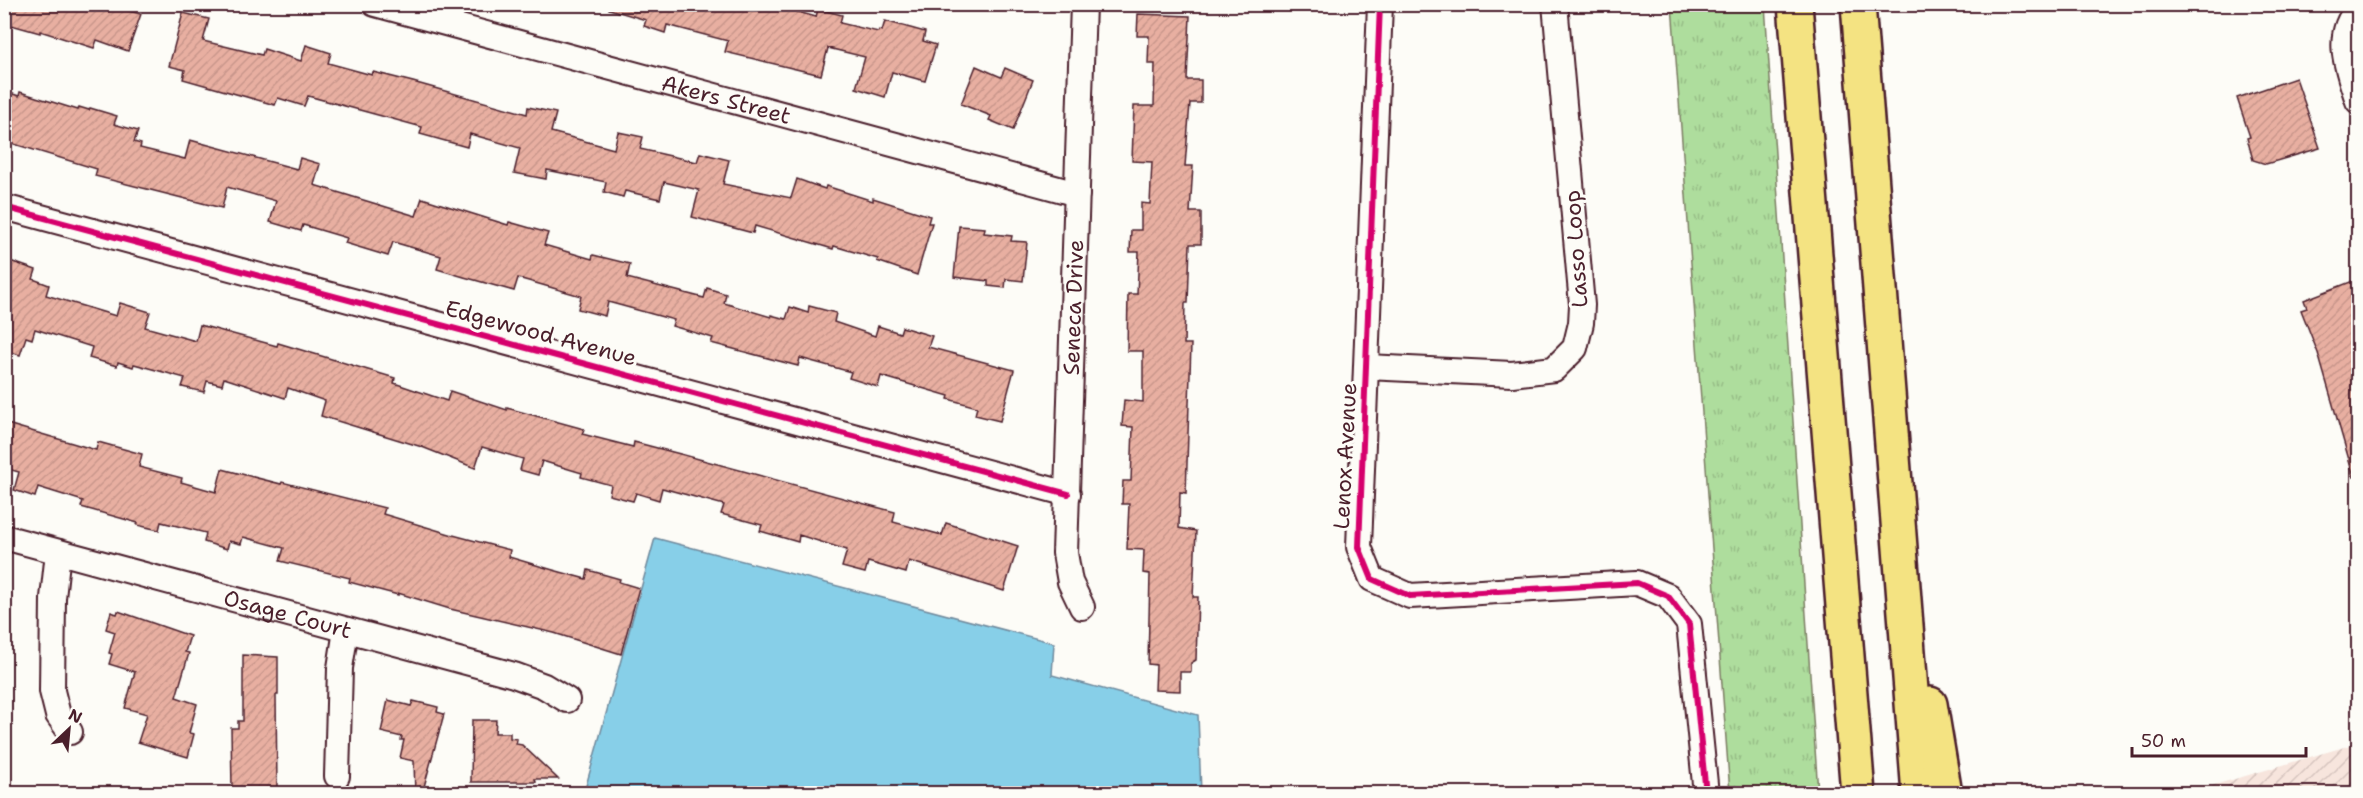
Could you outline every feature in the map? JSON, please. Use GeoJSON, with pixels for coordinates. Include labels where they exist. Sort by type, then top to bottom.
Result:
{"type":"FeatureCollection","features":[{"type":"Feature","properties":{"kind":"highway"},"geometry":{"type":"LineString","coordinates":[[1795,4],[1858,794]]}},
{"type":"Feature","properties":{"kind":"highway"},"geometry":{"type":"LineString","coordinates":[[1858,4],[1919,794]]}},
{"type":"Feature","properties":{"kind":"highway"},"geometry":{"type":"LineString","coordinates":[[1899,541],[1941,759],[1945,794]]}},
{"type":"Feature","properties":{"kind":"street","name":"Akers Street"},"geometry":{"type":"LineString","coordinates":[[375,4],[1077,194]]}},
{"type":"Feature","properties":{"kind":"street","name":"Seneca Drive"},"geometry":{"type":"LineString","coordinates":[[1082,607],[1075,596],[1065,553],[1083,4]]}},
{"type":"Feature","properties":{"kind":"street","name":"Lenox Avenue"},"geometry":{"type":"LineString","coordinates":[[1380,4],[1359,547],[1372,579],[1410,596],[1637,583],[1668,596],[1689,624],[1706,794]]}},
{"type":"Feature","properties":{"kind":"street","name":"Lasso Loop"},"geometry":{"type":"LineString","coordinates":[[1367,367],[1512,374],[1554,369],[1575,348],[1582,305],[1555,4]]}},
{"type":"Feature","properties":{"kind":"street"},"geometry":{"type":"LineString","coordinates":[[2358,9],[2350,20],[2344,42],[2347,65],[2358,101]]}},
{"type":"Feature","properties":{"kind":"street","name":"Edgewood Avenue"},"geometry":{"type":"LineString","coordinates":[[4,207],[1068,494]]}},
{"type":"Feature","properties":{"kind":"street","name":"Osage Court"},"geometry":{"type":"LineString","coordinates":[[4,537],[514,675],[544,686],[567,700]]}},
{"type":"Feature","properties":{"kind":"street"},"geometry":{"type":"LineString","coordinates":[[58,552],[53,598],[52,691],[58,715],[70,732]]}},
{"type":"Feature","properties":{"kind":"street"},"geometry":{"type":"LineString","coordinates":[[337,776],[340,668],[346,630]]}},
{"type":"Feature","properties":{"kind":"shaded area"},"geometry":{"type":"Polygon","coordinates":[[[2358,743],[2358,793],[2187,793],[2358,743]]]}},
{"type":"Feature","properties":{"kind":"green space"},"geometry":{"type":"Polygon","coordinates":[[[1672,5],[1765,5],[1818,793],[1730,793],[1672,5]]]}},
{"type":"Feature","properties":{"kind":"water"},"geometry":{"type":"Polygon","coordinates":[[[655,538],[1054,643],[1052,675],[1198,715],[1201,793],[584,793],[655,538]]]}},
{"type":"Feature","properties":{"kind":"building"},"geometry":{"type":"Polygon","coordinates":[[[4,4],[102,4],[141,14],[128,51],[97,40],[94,48],[40,31],[40,33],[4,23],[4,4]]]}},
{"type":"Feature","properties":{"kind":"building"},"geometry":{"type":"Polygon","coordinates":[[[610,4],[770,4],[816,17],[818,9],[842,15],[840,23],[878,32],[882,31],[885,21],[925,32],[923,41],[936,45],[925,81],[892,72],[885,97],[856,88],[865,57],[828,48],[821,75],[725,52],[728,41],[667,25],[665,33],[644,26],[646,20],[609,9],[610,4]]]}},
{"type":"Feature","properties":{"kind":"building"},"geometry":{"type":"Polygon","coordinates":[[[183,13],[209,19],[203,41],[262,55],[264,49],[301,61],[306,45],[331,53],[328,63],[372,75],[373,72],[413,82],[527,114],[528,107],[556,113],[551,132],[614,149],[618,132],[643,137],[640,149],[697,162],[700,153],[729,160],[723,184],[791,198],[797,179],[825,189],[826,186],[873,201],[873,198],[930,216],[928,223],[932,223],[917,275],[877,261],[878,259],[834,246],[833,249],[755,226],[753,233],[692,217],[699,190],[664,182],[660,199],[625,191],[623,197],[604,192],[606,182],[547,170],[546,179],[514,173],[520,148],[470,134],[467,147],[420,134],[422,127],[308,96],[304,106],[278,98],[275,105],[183,79],[185,70],[169,66],[183,13]]]}},
{"type":"Feature","properties":{"kind":"building"},"geometry":{"type":"Polygon","coordinates":[[[1138,14],[1190,16],[1187,80],[1201,80],[1201,103],[1190,103],[1185,166],[1193,166],[1190,212],[1201,212],[1201,244],[1190,244],[1188,303],[1185,303],[1184,344],[1191,344],[1186,493],[1180,492],[1179,528],[1196,531],[1193,597],[1198,597],[1196,660],[1191,663],[1191,672],[1180,672],[1180,691],[1155,690],[1156,665],[1148,664],[1150,574],[1143,573],[1144,550],[1127,549],[1129,504],[1122,504],[1123,481],[1131,481],[1133,427],[1122,426],[1124,400],[1143,402],[1143,351],[1127,351],[1128,294],[1137,294],[1139,252],[1130,252],[1131,230],[1141,230],[1141,203],[1150,204],[1152,162],[1132,161],[1134,106],[1154,106],[1155,64],[1148,64],[1149,36],[1137,36],[1138,14]]]}},
{"type":"Feature","properties":{"kind":"building"},"geometry":{"type":"Polygon","coordinates":[[[976,66],[1001,77],[1005,68],[1033,80],[1013,130],[989,120],[991,116],[961,104],[976,66]]]}},
{"type":"Feature","properties":{"kind":"building"},"geometry":{"type":"Polygon","coordinates":[[[2296,78],[2320,148],[2266,164],[2253,160],[2247,138],[2250,137],[2237,98],[2296,78]]]}},
{"type":"Feature","properties":{"kind":"building"},"geometry":{"type":"Polygon","coordinates":[[[4,91],[19,96],[20,92],[78,110],[79,107],[89,110],[90,108],[117,116],[114,124],[138,131],[134,142],[141,144],[140,148],[185,159],[190,140],[297,169],[300,158],[320,164],[314,185],[416,216],[422,198],[508,225],[509,222],[548,233],[544,245],[592,259],[593,255],[630,264],[627,278],[704,298],[707,288],[726,294],[724,303],[771,317],[771,315],[786,319],[790,307],[808,313],[809,306],[836,313],[834,322],[875,336],[878,326],[900,333],[902,327],[932,336],[928,347],[1014,370],[1000,421],[975,415],[977,407],[948,399],[949,396],[881,376],[878,387],[849,378],[851,372],[800,358],[798,366],[711,343],[713,338],[672,326],[674,320],[608,302],[605,316],[578,309],[581,296],[518,278],[514,291],[464,277],[437,269],[441,256],[393,242],[388,256],[345,243],[347,238],[303,225],[301,231],[270,222],[276,201],[227,187],[222,208],[95,176],[97,169],[4,141],[4,91]]]}},
{"type":"Feature","properties":{"kind":"building"},"geometry":{"type":"Polygon","coordinates":[[[959,226],[985,228],[984,233],[1012,236],[1011,241],[1027,242],[1023,281],[1006,279],[1005,288],[988,286],[988,281],[954,277],[959,226]]]}},
{"type":"Feature","properties":{"kind":"building"},"geometry":{"type":"Polygon","coordinates":[[[10,261],[36,270],[33,279],[49,285],[46,295],[116,316],[120,303],[150,312],[145,327],[196,341],[200,325],[277,346],[278,343],[395,378],[394,383],[447,401],[450,391],[507,410],[507,408],[584,429],[582,434],[633,447],[634,442],[895,512],[893,522],[942,535],[946,523],[1018,546],[1004,591],[909,561],[906,573],[868,562],[865,573],[842,567],[847,550],[799,535],[798,542],[760,531],[762,525],[721,514],[724,505],[662,488],[659,500],[636,493],[633,501],[609,495],[611,485],[581,477],[582,473],[542,461],[538,475],[520,470],[523,459],[482,447],[475,468],[422,447],[321,416],[325,401],[288,388],[285,398],[224,378],[222,385],[207,381],[204,392],[182,387],[185,378],[134,364],[133,367],[118,362],[117,366],[89,358],[92,347],[35,329],[32,339],[26,337],[20,355],[4,350],[4,278],[10,261]]]}},
{"type":"Feature","properties":{"kind":"building"},"geometry":{"type":"Polygon","coordinates":[[[2358,279],[2358,476],[2354,477],[2318,353],[2301,310],[2307,308],[2304,300],[2358,279]]]}},
{"type":"Feature","properties":{"kind":"building"},"geometry":{"type":"Polygon","coordinates":[[[4,423],[96,450],[98,442],[142,454],[139,467],[182,478],[181,482],[216,492],[222,469],[385,508],[383,514],[510,550],[509,557],[553,570],[586,579],[588,570],[620,579],[619,582],[639,588],[621,654],[554,633],[450,609],[398,593],[398,595],[349,582],[350,578],[280,561],[284,548],[243,537],[241,544],[229,541],[227,549],[204,542],[206,533],[161,522],[159,530],[137,525],[138,523],[81,507],[83,501],[38,487],[35,497],[14,490],[19,472],[4,468],[4,423]]]}},
{"type":"Feature","properties":{"kind":"building"},"geometry":{"type":"Polygon","coordinates":[[[118,611],[190,636],[185,652],[189,653],[176,697],[197,704],[189,733],[194,734],[188,757],[138,742],[147,714],[125,708],[135,672],[109,664],[112,654],[109,653],[115,632],[106,629],[111,612],[117,614],[118,611]]]}},
{"type":"Feature","properties":{"kind":"building"},"geometry":{"type":"Polygon","coordinates":[[[243,655],[278,657],[277,789],[232,790],[231,728],[238,728],[238,721],[243,721],[243,655]]]}},
{"type":"Feature","properties":{"kind":"building"},"geometry":{"type":"Polygon","coordinates":[[[388,700],[411,706],[413,701],[438,707],[437,712],[444,714],[422,794],[415,794],[414,761],[400,758],[404,740],[401,740],[402,737],[381,732],[388,700]]]}},
{"type":"Feature","properties":{"kind":"building"},"geometry":{"type":"Polygon","coordinates":[[[472,720],[496,720],[495,733],[510,733],[510,738],[517,739],[516,744],[522,745],[558,779],[535,779],[536,782],[471,782],[472,720]]]}},
{"type":"Feature","properties":{"kind":"cycle path"},"geometry":{"type":"LineString","coordinates":[[1380,4],[1359,547],[1372,579],[1410,596],[1637,583],[1668,596],[1689,624],[1706,794]]}},
{"type":"Feature","properties":{"kind":"cycle path"},"geometry":{"type":"LineString","coordinates":[[4,207],[1068,494]]}}]}
